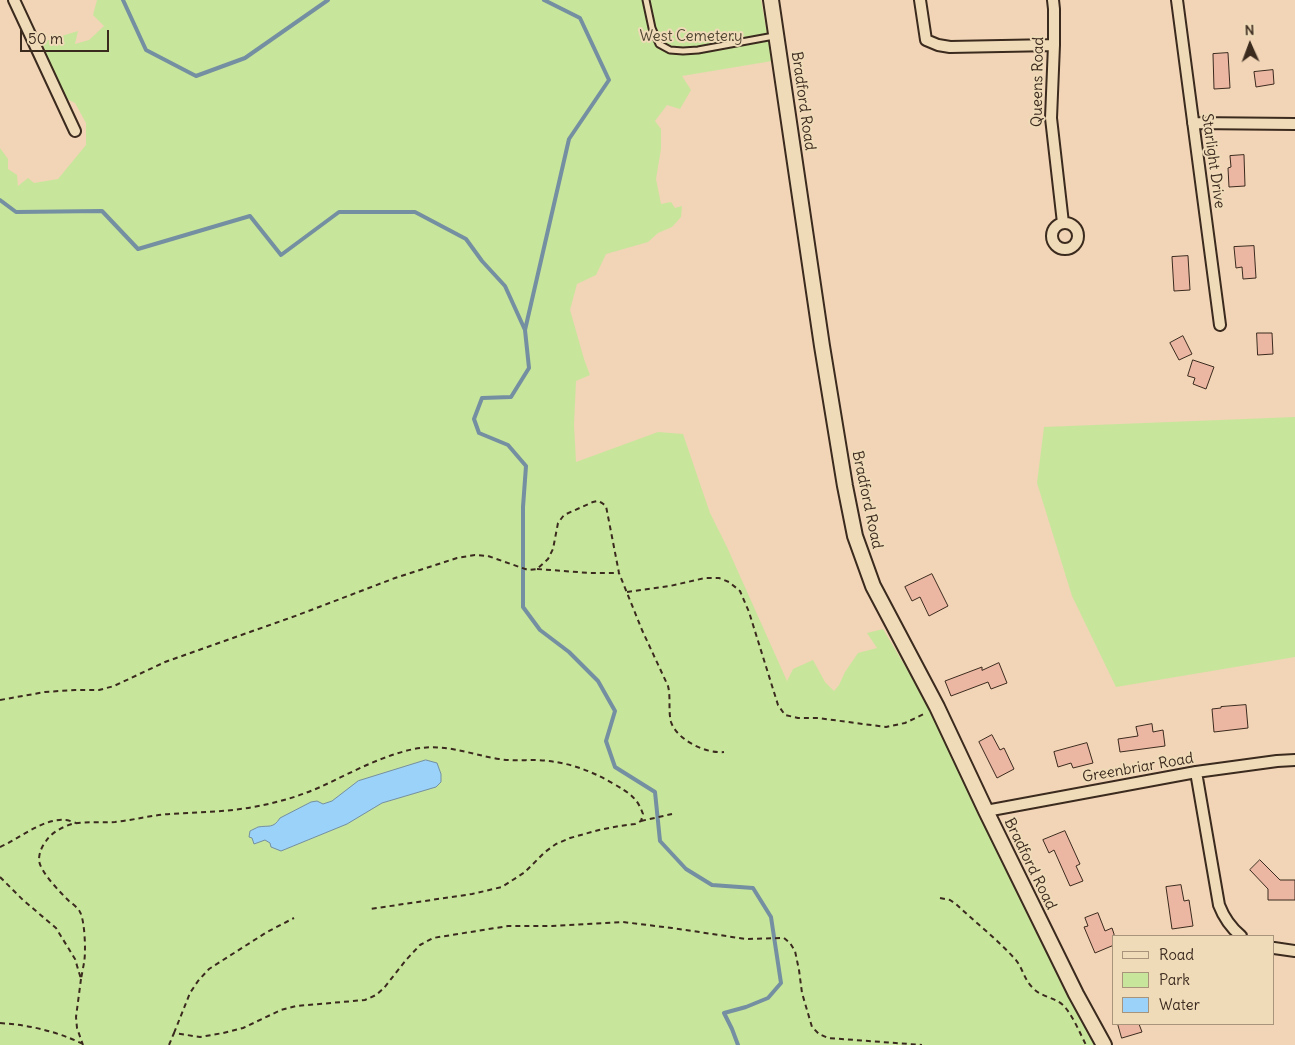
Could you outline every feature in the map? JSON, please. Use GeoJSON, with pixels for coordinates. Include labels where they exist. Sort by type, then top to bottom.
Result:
{"type":"FeatureCollection","features":[{"type":"Feature","properties":{"kind":"street"},"geometry":{"type":"LineString","coordinates":[[14,0],[75,131]]}},
{"type":"Feature","properties":{"kind":"street","name":"Bradford Road"},"geometry":{"type":"LineString","coordinates":[[771,0],[822,346],[855,536],[873,586],[937,707],[1076,994],[1104,1045]]}},
{"type":"Feature","properties":{"kind":"street"},"geometry":{"type":"LineString","coordinates":[[920,0],[926,40],[938,45],[1054,45]]}},
{"type":"Feature","properties":{"kind":"street","name":"Queens Road"},"geometry":{"type":"LineString","coordinates":[[1053,0],[1054,45],[1051,118],[1063,223]]}},
{"type":"Feature","properties":{"kind":"street","name":"Starlight Drive"},"geometry":{"type":"LineString","coordinates":[[1177,0],[1220,325]]}},
{"type":"Feature","properties":{"kind":"street"},"geometry":{"type":"LineString","coordinates":[[1193,123],[1295,124]]}},
{"type":"Feature","properties":{"kind":"street","name":"Greenbriar Road"},"geometry":{"type":"LineString","coordinates":[[986,811],[1196,772],[1295,760]]}},
{"type":"Feature","properties":{"kind":"street"},"geometry":{"type":"LineString","coordinates":[[1196,772],[1219,905],[1225,919],[1240,935]]}},
{"type":"Feature","properties":{"kind":"street"},"geometry":{"type":"LineString","coordinates":[[1275,948],[1295,951]]}},
{"type":"Feature","properties":{"kind":"lane"},"geometry":{"type":"LineString","coordinates":[[646,0],[652,28],[659,44],[670,50],[698,50],[777,36]]}},
{"type":"Feature","properties":{"kind":"path"},"geometry":{"type":"LineString","coordinates":[[537,569],[548,559],[553,549],[558,523],[564,515],[593,502],[602,502],[606,506],[619,573],[642,630],[668,686],[671,721],[681,736],[702,749],[717,753],[724,752]]}},
{"type":"Feature","properties":{"kind":"path"},"geometry":{"type":"LineString","coordinates":[[0,700],[45,692],[99,690],[114,686],[173,659],[298,615],[395,578],[458,558],[474,555],[488,556],[528,570],[537,569],[590,574],[619,573]]}},
{"type":"Feature","properties":{"kind":"path"},"geometry":{"type":"LineString","coordinates":[[627,592],[670,586],[704,578],[719,578],[729,582],[740,591],[749,612],[778,705],[785,715],[886,727],[905,723],[937,707]]}},
{"type":"Feature","properties":{"kind":"path"},"geometry":{"type":"LineString","coordinates":[[83,1044],[77,1028],[76,1017],[84,962],[83,921],[80,911],[47,876],[39,860],[40,850],[47,839],[57,830],[70,824],[114,822],[168,814],[230,810],[284,800],[318,788],[391,756],[430,747],[455,749],[512,761],[549,761],[585,769],[630,794],[641,808],[643,814],[641,821]]}},
{"type":"Feature","properties":{"kind":"path"},"geometry":{"type":"LineString","coordinates":[[370,909],[472,894],[502,887],[525,872],[556,844],[592,832],[635,824],[650,818],[672,814]]}},
{"type":"Feature","properties":{"kind":"path"},"geometry":{"type":"LineString","coordinates":[[0,846],[42,824],[65,820],[77,823]]}},
{"type":"Feature","properties":{"kind":"path"},"geometry":{"type":"LineString","coordinates":[[0,877],[56,928],[75,960],[81,979]]}},
{"type":"Feature","properties":{"kind":"path"},"geometry":{"type":"LineString","coordinates":[[940,898],[950,900],[956,904],[1016,960],[1028,983],[1034,990],[1062,1005],[1068,1012],[1086,1045]]}},
{"type":"Feature","properties":{"kind":"path"},"geometry":{"type":"LineString","coordinates":[[169,1045],[190,993],[209,969],[267,932],[294,918]]}},
{"type":"Feature","properties":{"kind":"path"},"geometry":{"type":"LineString","coordinates":[[174,1033],[200,1037],[223,1033],[243,1028],[281,1010],[296,1006],[365,1000],[376,996],[420,945],[433,938],[508,926],[552,926],[623,922],[746,939],[784,938],[790,943],[794,951],[809,1018],[812,1027],[819,1034],[828,1038],[922,1045]]}},
{"type":"Feature","properties":{"kind":"path"},"geometry":{"type":"LineString","coordinates":[[0,1023],[46,1030],[69,1037],[83,1044]]}},
{"type":"Feature","properties":{"kind":"green space","name":"West Cemetery"},"geometry":{"type":"Polygon","coordinates":[[[97,0],[761,0],[772,61],[682,76],[691,90],[680,109],[667,105],[655,121],[661,129],[661,149],[656,179],[661,204],[671,202],[675,208],[682,206],[681,217],[672,227],[658,233],[648,242],[606,254],[596,275],[577,284],[570,310],[590,375],[576,381],[574,425],[576,462],[658,432],[683,434],[710,513],[787,681],[793,669],[813,660],[825,682],[834,691],[858,653],[877,648],[867,633],[883,629],[937,720],[1001,849],[1012,883],[1067,995],[1096,1045],[0,1045],[0,148],[8,159],[8,169],[17,175],[18,186],[28,178],[34,183],[58,179],[86,145],[86,123],[75,103],[65,98],[39,43],[78,31],[75,44],[89,40],[104,26],[93,15],[97,0]]]}},
{"type":"Feature","properties":{"kind":"green space"},"geometry":{"type":"Polygon","coordinates":[[[1295,417],[1295,657],[1116,687],[1072,596],[1037,483],[1044,427],[1295,417]]]}},
{"type":"Feature","properties":{"kind":"water"},"geometry":{"type":"Polygon","coordinates":[[[426,760],[437,763],[441,774],[441,782],[436,787],[382,803],[347,824],[281,851],[271,847],[270,843],[265,840],[254,844],[252,838],[249,837],[250,831],[258,827],[273,825],[280,818],[311,802],[317,801],[323,804],[332,801],[358,781],[426,760]]]}},
{"type":"Feature","properties":{"kind":"building"},"geometry":{"type":"Polygon","coordinates":[[[1228,53],[1230,88],[1214,89],[1213,54],[1228,53]]]}},
{"type":"Feature","properties":{"kind":"building"},"geometry":{"type":"Polygon","coordinates":[[[1273,70],[1274,84],[1256,87],[1254,72],[1273,70]]]}},
{"type":"Feature","properties":{"kind":"building"},"geometry":{"type":"Polygon","coordinates":[[[1244,155],[1245,186],[1229,187],[1228,168],[1231,167],[1230,156],[1244,155]]]}},
{"type":"Feature","properties":{"kind":"building"},"geometry":{"type":"Polygon","coordinates":[[[1254,246],[1256,278],[1243,279],[1242,267],[1236,268],[1234,247],[1254,246]]]}},
{"type":"Feature","properties":{"kind":"building"},"geometry":{"type":"Polygon","coordinates":[[[1188,256],[1190,290],[1174,291],[1172,257],[1188,256]]]}},
{"type":"Feature","properties":{"kind":"building"},"geometry":{"type":"Polygon","coordinates":[[[1257,333],[1272,333],[1273,354],[1258,355],[1257,333]]]}},
{"type":"Feature","properties":{"kind":"building"},"geometry":{"type":"Polygon","coordinates":[[[1183,336],[1192,354],[1179,360],[1170,343],[1183,336]]]}},
{"type":"Feature","properties":{"kind":"building"},"geometry":{"type":"Polygon","coordinates":[[[1193,360],[1214,367],[1206,389],[1193,384],[1195,378],[1188,376],[1193,360]]]}},
{"type":"Feature","properties":{"kind":"building"},"geometry":{"type":"Polygon","coordinates":[[[932,574],[948,606],[929,616],[920,597],[912,601],[905,587],[932,574]]]}},
{"type":"Feature","properties":{"kind":"building"},"geometry":{"type":"Polygon","coordinates":[[[999,663],[1007,683],[991,689],[988,682],[951,696],[945,681],[982,667],[982,670],[999,663]]]}},
{"type":"Feature","properties":{"kind":"building"},"geometry":{"type":"Polygon","coordinates":[[[1246,705],[1248,728],[1214,732],[1212,709],[1246,705]]]}},
{"type":"Feature","properties":{"kind":"building"},"geometry":{"type":"Polygon","coordinates":[[[1152,724],[1153,732],[1163,730],[1165,746],[1120,752],[1118,739],[1138,736],[1136,727],[1152,724]]]}},
{"type":"Feature","properties":{"kind":"building"},"geometry":{"type":"Polygon","coordinates":[[[992,735],[1000,750],[1004,748],[1014,769],[997,778],[979,742],[992,735]]]}},
{"type":"Feature","properties":{"kind":"building"},"geometry":{"type":"Polygon","coordinates":[[[1087,743],[1093,763],[1073,768],[1071,763],[1058,767],[1054,752],[1087,743]]]}},
{"type":"Feature","properties":{"kind":"building"},"geometry":{"type":"Polygon","coordinates":[[[1065,831],[1080,864],[1076,866],[1083,881],[1070,886],[1054,850],[1049,853],[1043,840],[1065,831]]]}},
{"type":"Feature","properties":{"kind":"building"},"geometry":{"type":"Polygon","coordinates":[[[1260,860],[1280,880],[1295,880],[1295,900],[1268,900],[1268,889],[1250,870],[1260,860]]]}},
{"type":"Feature","properties":{"kind":"building"},"geometry":{"type":"Polygon","coordinates":[[[1181,885],[1184,901],[1189,900],[1193,926],[1172,929],[1166,887],[1181,885]]]}},
{"type":"Feature","properties":{"kind":"building"},"geometry":{"type":"Polygon","coordinates":[[[1098,913],[1105,931],[1112,928],[1114,935],[1112,935],[1112,946],[1095,953],[1084,927],[1088,926],[1085,918],[1098,913]]]}},
{"type":"Feature","properties":{"kind":"building"},"geometry":{"type":"Polygon","coordinates":[[[1118,1025],[1139,1025],[1142,1032],[1122,1038],[1118,1025]]]}},
{"type":"Feature","properties":{"kind":"waterway"},"geometry":{"type":"LineString","coordinates":[[123,0],[146,50],[196,76],[245,58],[328,0]]}},
{"type":"Feature","properties":{"kind":"waterway"},"geometry":{"type":"LineString","coordinates":[[525,330],[569,139],[609,80],[580,18],[544,0]]}},
{"type":"Feature","properties":{"kind":"waterway"},"geometry":{"type":"LineString","coordinates":[[0,200],[16,212],[102,211],[138,249],[250,216],[281,255],[339,212],[415,212],[466,239],[482,261],[505,286],[525,330],[529,368],[511,397],[482,398],[474,419],[479,433],[508,445],[526,466],[523,507],[523,607],[540,630],[569,652],[598,681],[615,711],[606,741],[615,767],[655,792],[660,841],[686,869],[712,885],[753,888],[771,917],[781,983],[768,998],[724,1013],[738,1045]]}}]}
